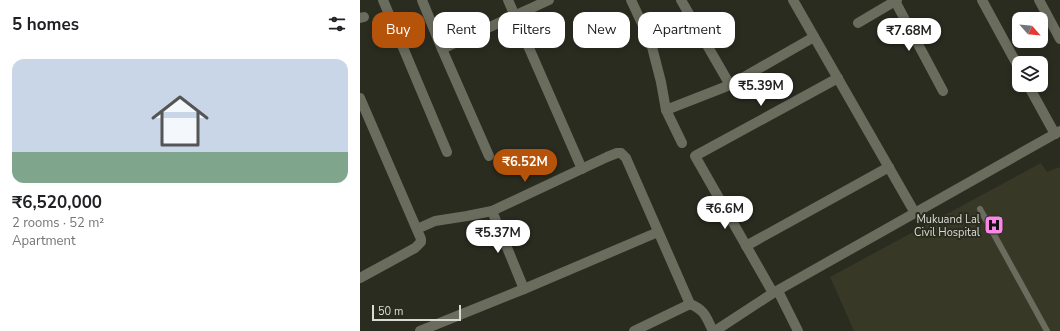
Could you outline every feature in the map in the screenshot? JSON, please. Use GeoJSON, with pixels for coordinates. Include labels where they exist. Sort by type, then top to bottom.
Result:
{"type":"FeatureCollection","features":[{"type":"Feature","properties":{"kind":"street"},"geometry":{"type":"LineString","coordinates":[[383,0],[447,152]]}},
{"type":"Feature","properties":{"kind":"street"},"geometry":{"type":"LineString","coordinates":[[422,0],[489,156]]}},
{"type":"Feature","properties":{"kind":"street"},"geometry":{"type":"LineString","coordinates":[[508,0],[514,12]]}},
{"type":"Feature","properties":{"kind":"street"},"geometry":{"type":"LineString","coordinates":[[522,12],[549,0]]}},
{"type":"Feature","properties":{"kind":"street"},"geometry":{"type":"LineString","coordinates":[[631,0],[651,43],[661,82],[666,110],[682,143]]}},
{"type":"Feature","properties":{"kind":"street"},"geometry":{"type":"LineString","coordinates":[[681,0],[730,85]]}},
{"type":"Feature","properties":{"kind":"street"},"geometry":{"type":"LineString","coordinates":[[793,0],[915,213]]}},
{"type":"Feature","properties":{"kind":"street"},"geometry":{"type":"LineString","coordinates":[[982,0],[1012,56]]}},
{"type":"Feature","properties":{"kind":"street"},"geometry":{"type":"LineString","coordinates":[[1039,0],[1060,39]]}},
{"type":"Feature","properties":{"kind":"street"},"geometry":{"type":"LineString","coordinates":[[858,23],[896,1],[943,91]]}},
{"type":"Feature","properties":{"kind":"street"},"geometry":{"type":"LineString","coordinates":[[442,49],[498,23]]}},
{"type":"Feature","properties":{"kind":"street"},"geometry":{"type":"LineString","coordinates":[[666,110],[730,85],[814,37]]}},
{"type":"Feature","properties":{"kind":"street"},"geometry":{"type":"LineString","coordinates":[[529,48],[582,168]]}},
{"type":"Feature","properties":{"kind":"street"},"geometry":{"type":"LineString","coordinates":[[798,331],[776,292],[746,246],[695,156],[838,78]]}},
{"type":"Feature","properties":{"kind":"street"},"geometry":{"type":"LineString","coordinates":[[417,229],[435,221],[492,211],[582,168],[616,153],[622,153],[626,158],[690,304],[700,309],[704,313],[714,331],[776,292],[1058,132],[1032,92]]}},
{"type":"Feature","properties":{"kind":"street"},"geometry":{"type":"LineString","coordinates":[[360,98],[364,118],[421,239],[418,246],[360,278]]}},
{"type":"Feature","properties":{"kind":"street"},"geometry":{"type":"LineString","coordinates":[[746,246],[889,167]]}},
{"type":"Feature","properties":{"kind":"street"},"geometry":{"type":"LineString","coordinates":[[492,211],[524,289]]}},
{"type":"Feature","properties":{"kind":"street"},"geometry":{"type":"LineString","coordinates":[[420,331],[658,232]]}},
{"type":"Feature","properties":{"kind":"street"},"geometry":{"type":"LineString","coordinates":[[634,331],[690,304]]}},
{"type":"Feature","properties":{"kind":"lane"},"geometry":{"type":"LineString","coordinates":[[980,209],[1047,331]]}},
{"type":"Feature","properties":{"kind":"shaded area","name":"Mukuand Lal Civil Hospital"},"geometry":{"type":"Polygon","coordinates":[[[1041,163],[1047,172],[1060,167],[1060,331],[854,331],[830,277],[1041,163]]]}},
{"type":"Feature","properties":{"kind":"place","name":"Mukuand Lal Civil Hospital"},"geometry":{"type":"Point","coordinates":[994,225]}}]}
